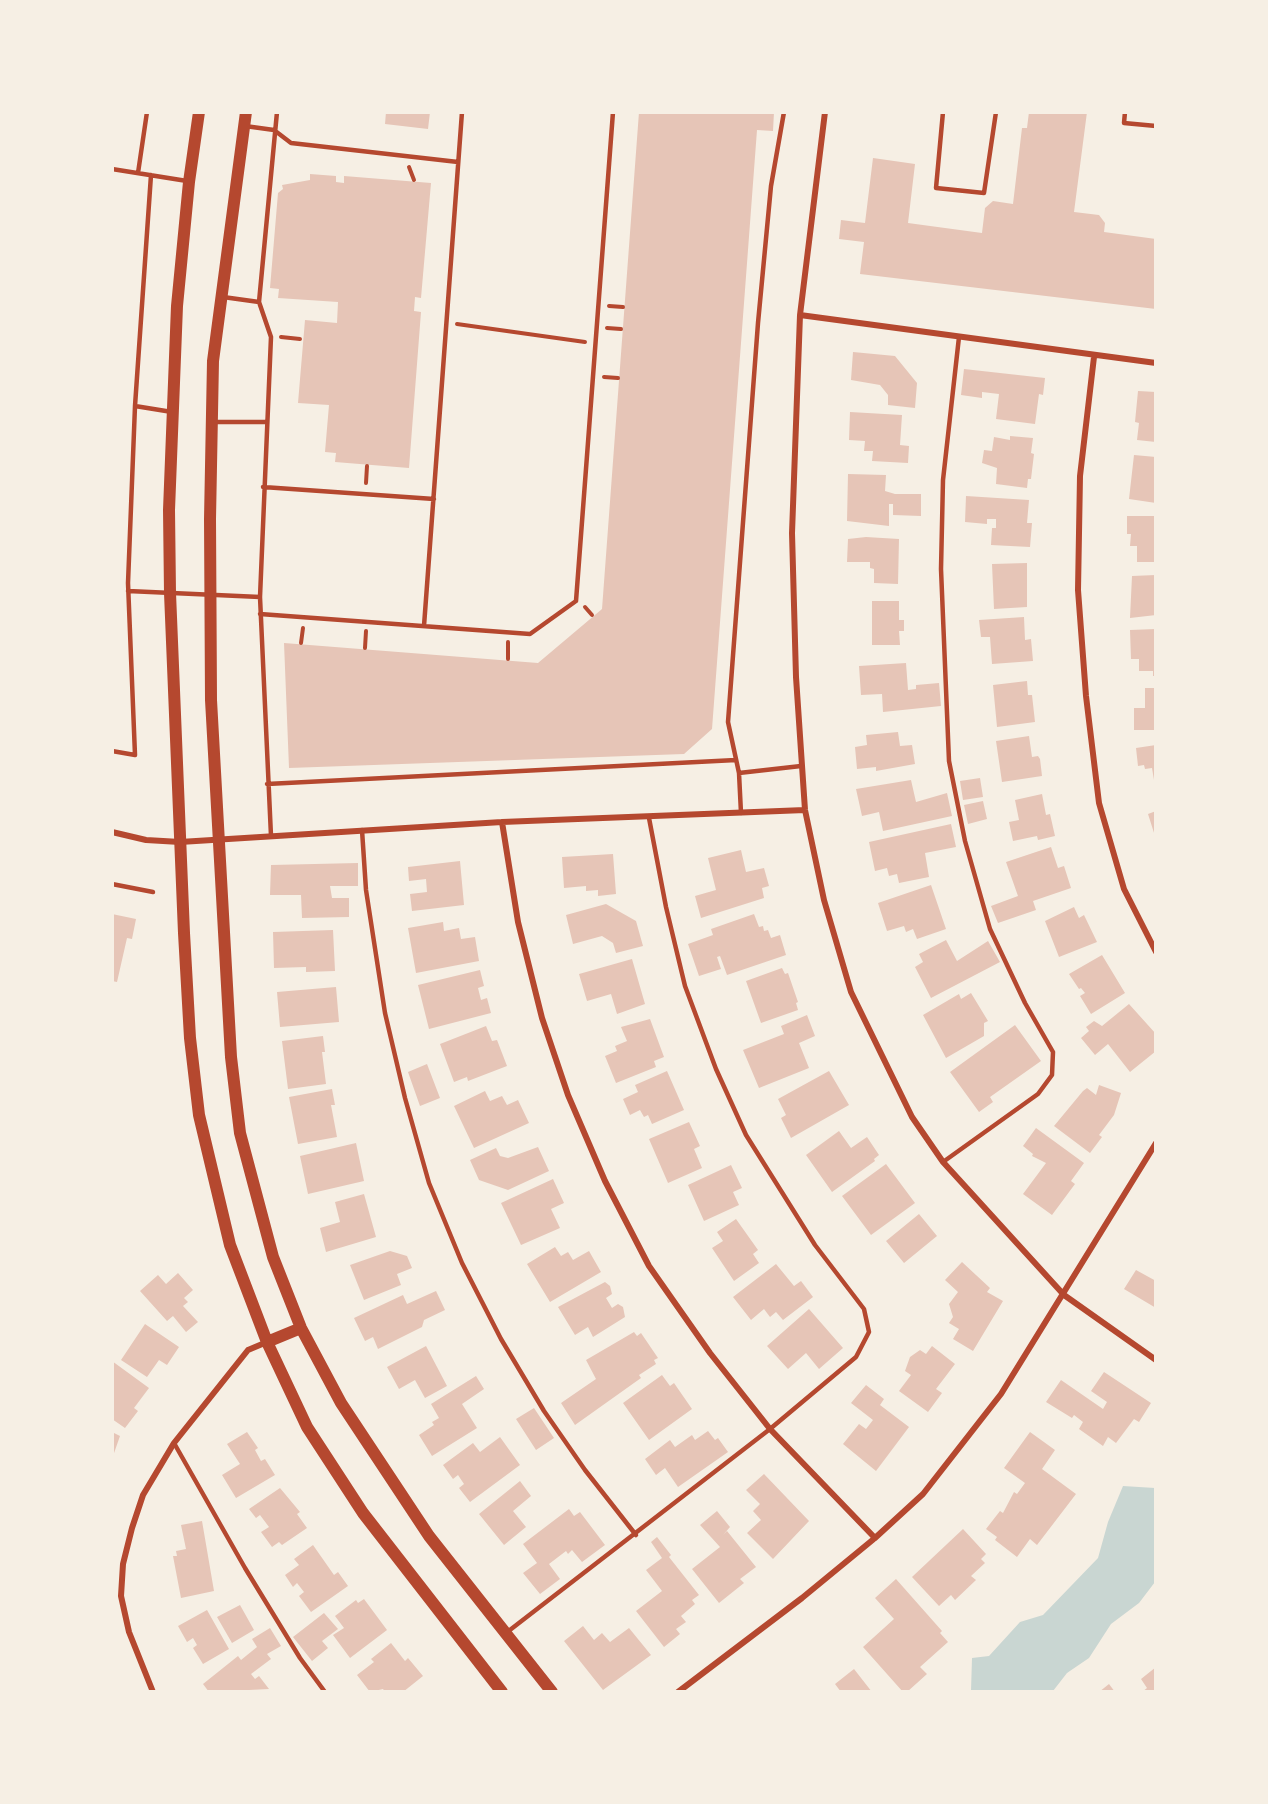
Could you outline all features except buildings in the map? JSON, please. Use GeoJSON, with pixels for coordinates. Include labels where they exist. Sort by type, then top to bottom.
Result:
{"type":"FeatureCollection","features":[{"type":"Feature","properties":{"kind":"main road"},"geometry":{"type":"LineString","coordinates":[[200,112],[189,182],[177,306],[172,412],[170,593],[190,1038],[199,1115],[230,1245],[267,1342],[307,1427],[363,1513],[502,1692]]}},
{"type":"Feature","properties":{"kind":"main road"},"geometry":{"type":"LineString","coordinates":[[246,112],[213,361],[209,595],[211,700],[231,1057],[240,1133],[273,1257],[301,1328],[341,1403],[429,1536],[552,1692]]}},
{"type":"Feature","properties":{"kind":"main road"},"geometry":{"type":"LineString","coordinates":[[267,1342],[301,1328]]}},
{"type":"Feature","properties":{"kind":"street"},"geometry":{"type":"LineString","coordinates":[[825,112],[800,315],[792,533],[801,766],[805,810],[824,900],[851,992],[912,1117],[943,1162],[1064,1295],[1155,1360]]}},
{"type":"Feature","properties":{"kind":"street"},"geometry":{"type":"LineString","coordinates":[[800,315],[1094,357],[1155,363]]}},
{"type":"Feature","properties":{"kind":"street"},"geometry":{"type":"LineString","coordinates":[[1094,357],[1080,476],[1078,590],[1086,696],[1099,803],[1124,889],[1155,952]]}},
{"type":"Feature","properties":{"kind":"street"},"geometry":{"type":"LineString","coordinates":[[112,832],[146,840],[180,842],[502,822],[649,818],[805,810]]}},
{"type":"Feature","properties":{"kind":"street"},"geometry":{"type":"LineString","coordinates":[[502,822],[518,922],[542,1018],[568,1095],[605,1180],[650,1266],[710,1353],[770,1429],[875,1538]]}},
{"type":"Feature","properties":{"kind":"street"},"geometry":{"type":"LineString","coordinates":[[678,1692],[875,1538],[922,1494],[988,1412],[1064,1295],[1155,1143]]}},
{"type":"Feature","properties":{"kind":"street"},"geometry":{"type":"LineString","coordinates":[[153,1692],[129,1632],[121,1596],[123,1564],[143,1495],[174,1443],[249,1350],[267,1342]]}},
{"type":"Feature","properties":{"kind":"lane"},"geometry":{"type":"LineString","coordinates":[[138,173],[147,112]]}},
{"type":"Feature","properties":{"kind":"lane"},"geometry":{"type":"LineString","coordinates":[[271,836],[260,597],[265,422],[271,337],[259,302],[277,112]]}},
{"type":"Feature","properties":{"kind":"lane"},"geometry":{"type":"LineString","coordinates":[[424,626],[462,112]]}},
{"type":"Feature","properties":{"kind":"lane"},"geometry":{"type":"LineString","coordinates":[[260,614],[530,634],[576,601],[613,112]]}},
{"type":"Feature","properties":{"kind":"lane"},"geometry":{"type":"LineString","coordinates":[[741,813],[739,773],[728,722],[759,312],[771,186],[784,112]]}},
{"type":"Feature","properties":{"kind":"lane"},"geometry":{"type":"LineString","coordinates":[[943,112],[936,188],[984,193],[996,112]]}},
{"type":"Feature","properties":{"kind":"lane"},"geometry":{"type":"LineString","coordinates":[[1125,112],[1124,123],[1155,126]]}},
{"type":"Feature","properties":{"kind":"lane"},"geometry":{"type":"LineString","coordinates":[[244,126],[274,130],[291,143],[458,162]]}},
{"type":"Feature","properties":{"kind":"lane"},"geometry":{"type":"LineString","coordinates":[[112,169],[189,182]]}},
{"type":"Feature","properties":{"kind":"lane"},"geometry":{"type":"LineString","coordinates":[[112,751],[135,754],[128,591],[135,406],[151,175]]}},
{"type":"Feature","properties":{"kind":"lane"},"geometry":{"type":"LineString","coordinates":[[220,297],[259,302]]}},
{"type":"Feature","properties":{"kind":"lane"},"geometry":{"type":"LineString","coordinates":[[943,1162],[1038,1094],[1052,1075],[1053,1052],[1025,1003],[987,920],[965,841],[949,760],[942,547],[943,480],[959,337]]}},
{"type":"Feature","properties":{"kind":"lane"},"geometry":{"type":"LineString","coordinates":[[135,406],[172,412]]}},
{"type":"Feature","properties":{"kind":"lane"},"geometry":{"type":"LineString","coordinates":[[211,422],[265,422]]}},
{"type":"Feature","properties":{"kind":"lane"},"geometry":{"type":"LineString","coordinates":[[263,487],[434,499]]}},
{"type":"Feature","properties":{"kind":"lane"},"geometry":{"type":"LineString","coordinates":[[128,591],[260,597]]}},
{"type":"Feature","properties":{"kind":"lane"},"geometry":{"type":"LineString","coordinates":[[267,784],[736,760]]}},
{"type":"Feature","properties":{"kind":"lane"},"geometry":{"type":"LineString","coordinates":[[739,773],[801,766]]}},
{"type":"Feature","properties":{"kind":"lane"},"geometry":{"type":"LineString","coordinates":[[506,1633],[636,1535],[770,1429],[856,1357],[869,1332],[864,1309],[815,1245],[746,1135],[716,1069],[685,986],[666,907],[649,818]]}},
{"type":"Feature","properties":{"kind":"lane"},"geometry":{"type":"LineString","coordinates":[[362,830],[367,901],[385,1013],[405,1098],[429,1183],[462,1263],[501,1339],[585,1470],[636,1535]]}},
{"type":"Feature","properties":{"kind":"lane"},"geometry":{"type":"LineString","coordinates":[[112,884],[153,892]]}},
{"type":"Feature","properties":{"kind":"lane"},"geometry":{"type":"LineString","coordinates":[[174,1443],[245,1568],[300,1658],[325,1692]]}},
{"type":"Feature","properties":{"kind":"path"},"geometry":{"type":"LineString","coordinates":[[457,324],[585,342]]}},
{"type":"Feature","properties":{"kind":"path"},"geometry":{"type":"LineString","coordinates":[[271,337],[300,339]]}},
{"type":"Feature","properties":{"kind":"path"},"geometry":{"type":"LineString","coordinates":[[365,494],[367,466]]}},
{"type":"Feature","properties":{"kind":"shaded area"},"geometry":{"type":"Polygon","coordinates":[[[1123,1486],[1155,1488],[1155,1582],[1139,1603],[1111,1624],[1089,1658],[1067,1673],[1053,1691],[971,1691],[972,1658],[989,1656],[1020,1622],[1043,1615],[1098,1558],[1108,1522],[1123,1486]]]}}]}
